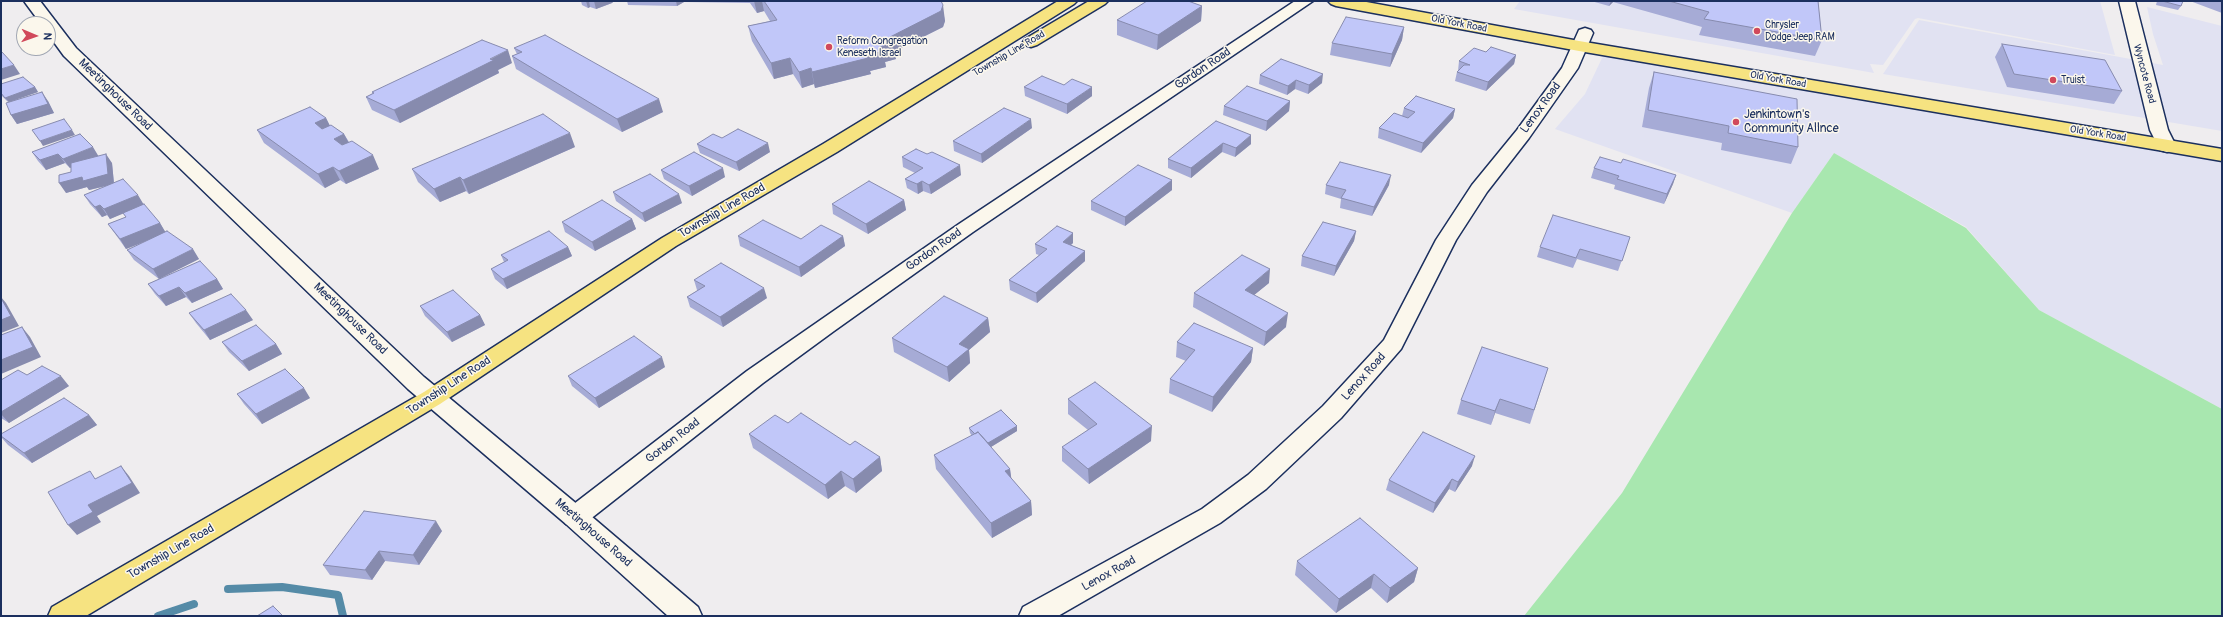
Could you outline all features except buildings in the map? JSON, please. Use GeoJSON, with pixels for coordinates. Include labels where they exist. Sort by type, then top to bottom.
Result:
{"type":"FeatureCollection","features":[{"type":"Feature","properties":{"kind":"main road","name":"Township Line Road"},"geometry":{"type":"LineString","coordinates":[[62,616],[432,398],[669,242],[830,148],[1069,1]]}},
{"type":"Feature","properties":{"kind":"main road","name":"Township Line Road"},"geometry":{"type":"LineString","coordinates":[[830,148],[939,96],[1100,1]]}},
{"type":"Feature","properties":{"kind":"main road","name":"Old York Road"},"geometry":{"type":"LineString","coordinates":[[1336,1],[1582,40],[2163,138],[2222,154]]}},
{"type":"Feature","properties":{"kind":"main road","name":"Old York Road"},"geometry":{"type":"LineString","coordinates":[[1405,1],[1582,40]]}},
{"type":"Feature","properties":{"kind":"main road","name":"Old York Road"},"geometry":{"type":"LineString","coordinates":[[2163,138],[2222,140]]}},
{"type":"Feature","properties":{"kind":"street","name":"Meetinghouse Road"},"geometry":{"type":"LineString","coordinates":[[32,1],[70,52],[432,398],[575,517],[688,616]]}},
{"type":"Feature","properties":{"kind":"street","name":"Gordon Road"},"geometry":{"type":"LineString","coordinates":[[575,517],[755,377],[826,326],[966,228],[1306,1]]}},
{"type":"Feature","properties":{"kind":"street","name":"Wyncote Road"},"geometry":{"type":"LineString","coordinates":[[2127,1],[2163,138]]}},
{"type":"Feature","properties":{"kind":"street","name":"Lenox Road"},"geometry":{"type":"LineString","coordinates":[[1033,616],[1211,516],[1257,482],[1332,412],[1393,344],[1446,240],[1479,189],[1523,134],[1559,85],[1570,68],[1582,40]]}},
{"type":"Feature","properties":{"kind":"shaded area"},"geometry":{"type":"Polygon","coordinates":[[[1520,1],[2100,1],[2115,55],[1918,18],[1915,19],[1883,65],[1870,64],[1874,73],[1514,9],[1520,1]]]}},
{"type":"Feature","properties":{"kind":"shaded area"},"geometry":{"type":"Polygon","coordinates":[[[2147,7],[2222,26],[2222,131],[1883,74],[1919,20],[2163,65],[2153,34],[2147,7]]]}},
{"type":"Feature","properties":{"kind":"shaded area"},"geometry":{"type":"Polygon","coordinates":[[[1611,52],[2222,154],[2222,409],[2039,310],[1966,227],[1834,153],[1792,213],[1555,129],[1585,94],[1602,58],[1611,52]]]}},
{"type":"Feature","properties":{"kind":"green space"},"geometry":{"type":"Polygon","coordinates":[[[1834,153],[1966,228],[2039,310],[2222,409],[2222,616],[1524,616],[1622,493],[1792,213],[1834,153]]]}},
{"type":"Feature","properties":{"kind":"waterway"},"geometry":{"type":"LineString","coordinates":[[228,589],[282,587],[338,595],[343,616]]}},
{"type":"Feature","properties":{"kind":"waterway"},"geometry":{"type":"LineString","coordinates":[[158,616],[194,604]]}},
{"type":"Feature","properties":{"kind":"place","name":"Chrysler Dodge Jeep RAM"},"geometry":{"type":"Point","coordinates":[1757,31]}},
{"type":"Feature","properties":{"kind":"place","name":"Reform Congregation Keneseth Israel"},"geometry":{"type":"Point","coordinates":[829,47]}},
{"type":"Feature","properties":{"kind":"place","name":"Truist"},"geometry":{"type":"Point","coordinates":[2053,80]}},
{"type":"Feature","properties":{"kind":"place","name":"Jenkintown's Community Allnce"},"geometry":{"type":"Point","coordinates":[1736,122]}}]}
